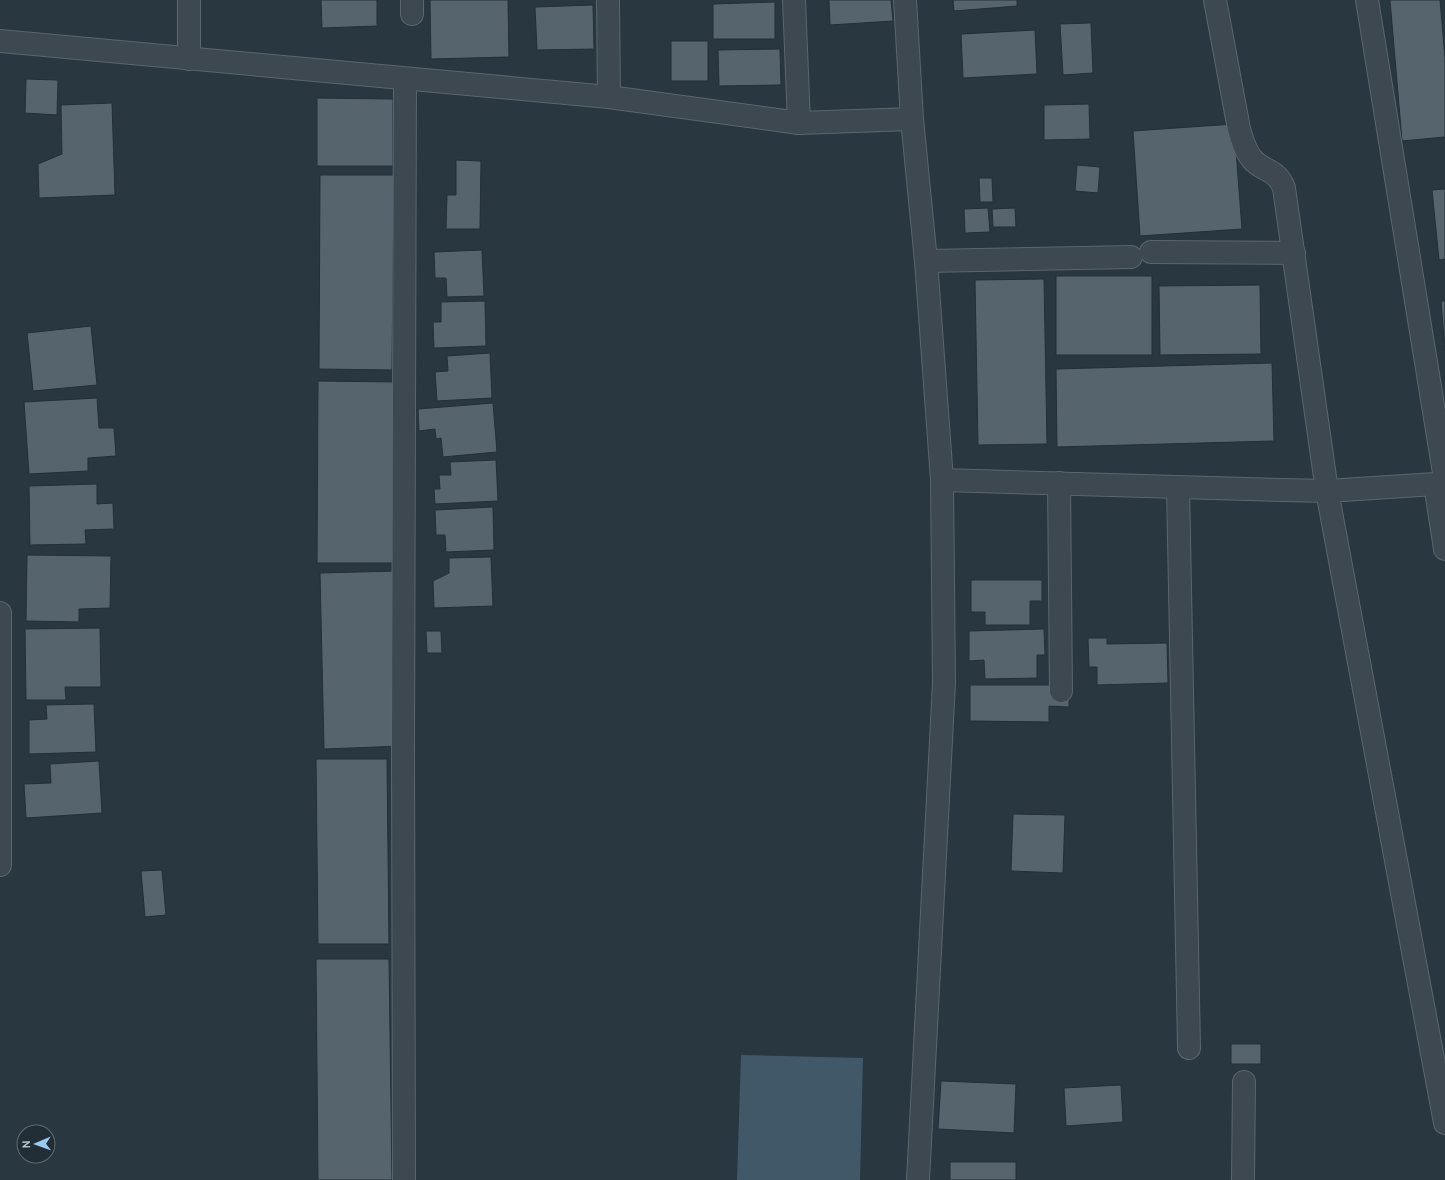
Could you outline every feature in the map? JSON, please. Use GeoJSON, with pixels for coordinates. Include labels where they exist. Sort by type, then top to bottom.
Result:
{"type":"FeatureCollection","features":[{"type":"Feature","properties":{"kind":"street"},"geometry":{"type":"LineString","coordinates":[[189,0],[189,59]]}},
{"type":"Feature","properties":{"kind":"street"},"geometry":{"type":"LineString","coordinates":[[608,0],[609,97]]}},
{"type":"Feature","properties":{"kind":"street"},"geometry":{"type":"LineString","coordinates":[[794,0],[799,123]]}},
{"type":"Feature","properties":{"kind":"street"},"geometry":{"type":"LineString","coordinates":[[905,0],[912,119],[926,261],[942,480],[944,683],[918,1180]]}},
{"type":"Feature","properties":{"kind":"street"},"geometry":{"type":"LineString","coordinates":[[1215,0],[1238,129],[1245,148],[1252,159],[1275,174],[1281,181],[1284,188],[1328,491],[1445,1123]]}},
{"type":"Feature","properties":{"kind":"street"},"geometry":{"type":"LineString","coordinates":[[1367,0],[1442,481],[1445,549]]}},
{"type":"Feature","properties":{"kind":"street"},"geometry":{"type":"LineString","coordinates":[[0,41],[609,97],[799,123],[912,119]]}},
{"type":"Feature","properties":{"kind":"street"},"geometry":{"type":"LineString","coordinates":[[404,1180],[403,738],[405,79]]}},
{"type":"Feature","properties":{"kind":"street"},"geometry":{"type":"LineString","coordinates":[[926,261],[1141,255],[1294,253]]}},
{"type":"Feature","properties":{"kind":"street"},"geometry":{"type":"LineString","coordinates":[[942,480],[1328,491],[1442,481]]}},
{"type":"Feature","properties":{"kind":"street"},"geometry":{"type":"LineString","coordinates":[[1059,483],[1061,690]]}},
{"type":"Feature","properties":{"kind":"street"},"geometry":{"type":"LineString","coordinates":[[1178,487],[1189,1048]]}},
{"type":"Feature","properties":{"kind":"street"},"geometry":{"type":"LineString","coordinates":[[0,613],[0,865]]}},
{"type":"Feature","properties":{"kind":"street"},"geometry":{"type":"LineString","coordinates":[[1243,1180],[1244,1082]]}},
{"type":"Feature","properties":{"kind":"water"},"geometry":{"type":"Polygon","coordinates":[[[741,1055],[863,1058],[860,1180],[737,1180],[741,1055]]]}},
{"type":"Feature","properties":{"kind":"building"},"geometry":{"type":"Polygon","coordinates":[[[321,0],[377,0],[377,26],[322,28],[321,0]]]}},
{"type":"Feature","properties":{"kind":"building"},"geometry":{"type":"Polygon","coordinates":[[[430,0],[508,0],[509,57],[431,59],[430,0]]]}},
{"type":"Feature","properties":{"kind":"building"},"geometry":{"type":"Polygon","coordinates":[[[829,0],[891,0],[893,21],[830,25],[829,0]]]}},
{"type":"Feature","properties":{"kind":"building"},"geometry":{"type":"Polygon","coordinates":[[[953,0],[1017,0],[1017,6],[954,11],[953,0]]]}},
{"type":"Feature","properties":{"kind":"building"},"geometry":{"type":"Polygon","coordinates":[[[1390,0],[1440,0],[1445,58],[1445,137],[1402,141],[1390,0]]]}},
{"type":"Feature","properties":{"kind":"building"},"geometry":{"type":"Polygon","coordinates":[[[775,2],[775,39],[713,39],[713,4],[775,2]]]}},
{"type":"Feature","properties":{"kind":"building"},"geometry":{"type":"Polygon","coordinates":[[[593,5],[594,49],[537,50],[535,7],[593,5]]]}},
{"type":"Feature","properties":{"kind":"building"},"geometry":{"type":"Polygon","coordinates":[[[1091,23],[1093,73],[1063,75],[1060,24],[1091,23]]]}},
{"type":"Feature","properties":{"kind":"building"},"geometry":{"type":"Polygon","coordinates":[[[1035,30],[1037,74],[963,78],[961,34],[1035,30]]]}},
{"type":"Feature","properties":{"kind":"building"},"geometry":{"type":"Polygon","coordinates":[[[671,41],[708,41],[708,81],[671,81],[671,41]]]}},
{"type":"Feature","properties":{"kind":"building"},"geometry":{"type":"Polygon","coordinates":[[[780,49],[781,85],[719,86],[718,50],[780,49]]]}},
{"type":"Feature","properties":{"kind":"building"},"geometry":{"type":"Polygon","coordinates":[[[26,79],[58,80],[57,115],[25,113],[26,79]]]}},
{"type":"Feature","properties":{"kind":"building"},"geometry":{"type":"Polygon","coordinates":[[[317,98],[393,99],[393,166],[317,166],[317,98]]]}},
{"type":"Feature","properties":{"kind":"building"},"geometry":{"type":"Polygon","coordinates":[[[112,103],[115,195],[39,198],[38,164],[62,154],[61,105],[112,103]]]}},
{"type":"Feature","properties":{"kind":"building"},"geometry":{"type":"Polygon","coordinates":[[[1089,104],[1090,139],[1044,140],[1044,105],[1089,104]]]}},
{"type":"Feature","properties":{"kind":"building"},"geometry":{"type":"Polygon","coordinates":[[[1234,124],[1242,229],[1140,236],[1133,131],[1234,124]]]}},
{"type":"Feature","properties":{"kind":"building"},"geometry":{"type":"Polygon","coordinates":[[[456,160],[481,161],[480,229],[446,229],[447,195],[456,195],[456,160]]]}},
{"type":"Feature","properties":{"kind":"building"},"geometry":{"type":"Polygon","coordinates":[[[1077,165],[1100,167],[1098,193],[1075,191],[1077,165]]]}},
{"type":"Feature","properties":{"kind":"building"},"geometry":{"type":"Polygon","coordinates":[[[320,175],[394,175],[392,370],[319,369],[320,175]]]}},
{"type":"Feature","properties":{"kind":"building"},"geometry":{"type":"Polygon","coordinates":[[[979,178],[992,178],[993,202],[980,202],[979,178]]]}},
{"type":"Feature","properties":{"kind":"building"},"geometry":{"type":"Polygon","coordinates":[[[1445,189],[1445,259],[1439,260],[1432,190],[1445,189]]]}},
{"type":"Feature","properties":{"kind":"building"},"geometry":{"type":"Polygon","coordinates":[[[988,208],[990,232],[965,233],[964,209],[988,208]]]}},
{"type":"Feature","properties":{"kind":"building"},"geometry":{"type":"Polygon","coordinates":[[[1015,208],[1016,227],[993,227],[992,209],[1015,208]]]}},
{"type":"Feature","properties":{"kind":"building"},"geometry":{"type":"Polygon","coordinates":[[[482,250],[484,296],[447,297],[446,278],[435,278],[434,252],[482,250]]]}},
{"type":"Feature","properties":{"kind":"building"},"geometry":{"type":"Polygon","coordinates":[[[1056,276],[1152,276],[1152,355],[1056,355],[1056,276]]]}},
{"type":"Feature","properties":{"kind":"building"},"geometry":{"type":"Polygon","coordinates":[[[1044,279],[1047,444],[978,445],[975,280],[1044,279]]]}},
{"type":"Feature","properties":{"kind":"building"},"geometry":{"type":"Polygon","coordinates":[[[1260,285],[1261,354],[1160,355],[1159,286],[1260,285]]]}},
{"type":"Feature","properties":{"kind":"building"},"geometry":{"type":"Polygon","coordinates":[[[485,301],[486,346],[434,348],[433,322],[441,322],[441,302],[485,301]]]}},
{"type":"Feature","properties":{"kind":"building"},"geometry":{"type":"Polygon","coordinates":[[[1441,301],[1445,301],[1445,351],[1441,301]]]}},
{"type":"Feature","properties":{"kind":"building"},"geometry":{"type":"Polygon","coordinates":[[[91,326],[97,385],[33,391],[27,333],[91,326]]]}},
{"type":"Feature","properties":{"kind":"building"},"geometry":{"type":"Polygon","coordinates":[[[490,353],[492,398],[437,401],[435,372],[448,371],[447,356],[490,353]]]}},
{"type":"Feature","properties":{"kind":"building"},"geometry":{"type":"Polygon","coordinates":[[[1272,363],[1274,441],[1057,447],[1056,369],[1272,363]]]}},
{"type":"Feature","properties":{"kind":"building"},"geometry":{"type":"Polygon","coordinates":[[[318,381],[395,382],[394,563],[317,563],[318,381]]]}},
{"type":"Feature","properties":{"kind":"building"},"geometry":{"type":"Polygon","coordinates":[[[97,398],[99,428],[114,428],[116,456],[88,458],[88,471],[29,474],[24,402],[97,398]]]}},
{"type":"Feature","properties":{"kind":"building"},"geometry":{"type":"Polygon","coordinates":[[[493,403],[497,452],[443,457],[441,438],[436,439],[435,429],[419,431],[418,409],[493,403]]]}},
{"type":"Feature","properties":{"kind":"building"},"geometry":{"type":"Polygon","coordinates":[[[496,460],[498,501],[435,504],[434,489],[440,489],[439,475],[451,475],[450,462],[496,460]]]}},
{"type":"Feature","properties":{"kind":"building"},"geometry":{"type":"Polygon","coordinates":[[[97,484],[97,504],[113,503],[114,529],[85,530],[86,544],[30,545],[29,486],[97,484]]]}},
{"type":"Feature","properties":{"kind":"building"},"geometry":{"type":"Polygon","coordinates":[[[493,507],[494,550],[446,552],[445,535],[436,535],[435,510],[493,507]]]}},
{"type":"Feature","properties":{"kind":"building"},"geometry":{"type":"Polygon","coordinates":[[[27,555],[111,556],[110,608],[79,609],[79,622],[26,621],[27,555]]]}},
{"type":"Feature","properties":{"kind":"building"},"geometry":{"type":"Polygon","coordinates":[[[491,557],[493,606],[434,608],[433,581],[449,573],[449,558],[491,557]]]}},
{"type":"Feature","properties":{"kind":"building"},"geometry":{"type":"Polygon","coordinates":[[[397,571],[403,746],[324,749],[320,573],[397,571]]]}},
{"type":"Feature","properties":{"kind":"building"},"geometry":{"type":"Polygon","coordinates":[[[971,580],[1042,580],[1042,601],[1030,601],[1030,625],[985,625],[985,612],[971,612],[971,580]]]}},
{"type":"Feature","properties":{"kind":"building"},"geometry":{"type":"Polygon","coordinates":[[[100,628],[101,687],[65,687],[66,700],[26,700],[25,629],[100,628]]]}},
{"type":"Feature","properties":{"kind":"building"},"geometry":{"type":"Polygon","coordinates":[[[1044,629],[1045,655],[1037,655],[1037,678],[985,679],[984,660],[969,661],[969,631],[1044,629]]]}},
{"type":"Feature","properties":{"kind":"building"},"geometry":{"type":"Polygon","coordinates":[[[426,631],[441,631],[442,653],[427,653],[426,631]]]}},
{"type":"Feature","properties":{"kind":"building"},"geometry":{"type":"Polygon","coordinates":[[[1088,638],[1107,638],[1107,644],[1167,643],[1168,683],[1097,685],[1097,667],[1089,667],[1088,638]]]}},
{"type":"Feature","properties":{"kind":"building"},"geometry":{"type":"Polygon","coordinates":[[[970,685],[1050,685],[1050,693],[1069,694],[1069,707],[1049,706],[1049,722],[970,721],[970,685]]]}},
{"type":"Feature","properties":{"kind":"building"},"geometry":{"type":"Polygon","coordinates":[[[94,704],[96,752],[29,754],[29,720],[47,719],[46,705],[94,704]]]}},
{"type":"Feature","properties":{"kind":"building"},"geometry":{"type":"Polygon","coordinates":[[[316,759],[387,759],[389,944],[318,944],[316,759]]]}},
{"type":"Feature","properties":{"kind":"building"},"geometry":{"type":"Polygon","coordinates":[[[99,761],[102,813],[26,818],[24,784],[51,783],[50,764],[99,761]]]}},
{"type":"Feature","properties":{"kind":"building"},"geometry":{"type":"Polygon","coordinates":[[[1013,814],[1065,815],[1063,873],[1011,871],[1013,814]]]}},
{"type":"Feature","properties":{"kind":"building"},"geometry":{"type":"Polygon","coordinates":[[[162,870],[166,915],[145,917],[141,871],[162,870]]]}},
{"type":"Feature","properties":{"kind":"building"},"geometry":{"type":"Polygon","coordinates":[[[316,959],[389,959],[392,1180],[318,1180],[316,959]]]}},
{"type":"Feature","properties":{"kind":"building"},"geometry":{"type":"Polygon","coordinates":[[[1231,1044],[1261,1044],[1261,1064],[1231,1064],[1231,1044]]]}},
{"type":"Feature","properties":{"kind":"building"},"geometry":{"type":"Polygon","coordinates":[[[941,1081],[1016,1084],[1014,1133],[938,1129],[941,1081]]]}},
{"type":"Feature","properties":{"kind":"building"},"geometry":{"type":"Polygon","coordinates":[[[1121,1085],[1123,1122],[1066,1126],[1064,1088],[1121,1085]]]}},
{"type":"Feature","properties":{"kind":"building"},"geometry":{"type":"Polygon","coordinates":[[[950,1162],[1016,1162],[1016,1180],[950,1180],[950,1162]]]}}]}
